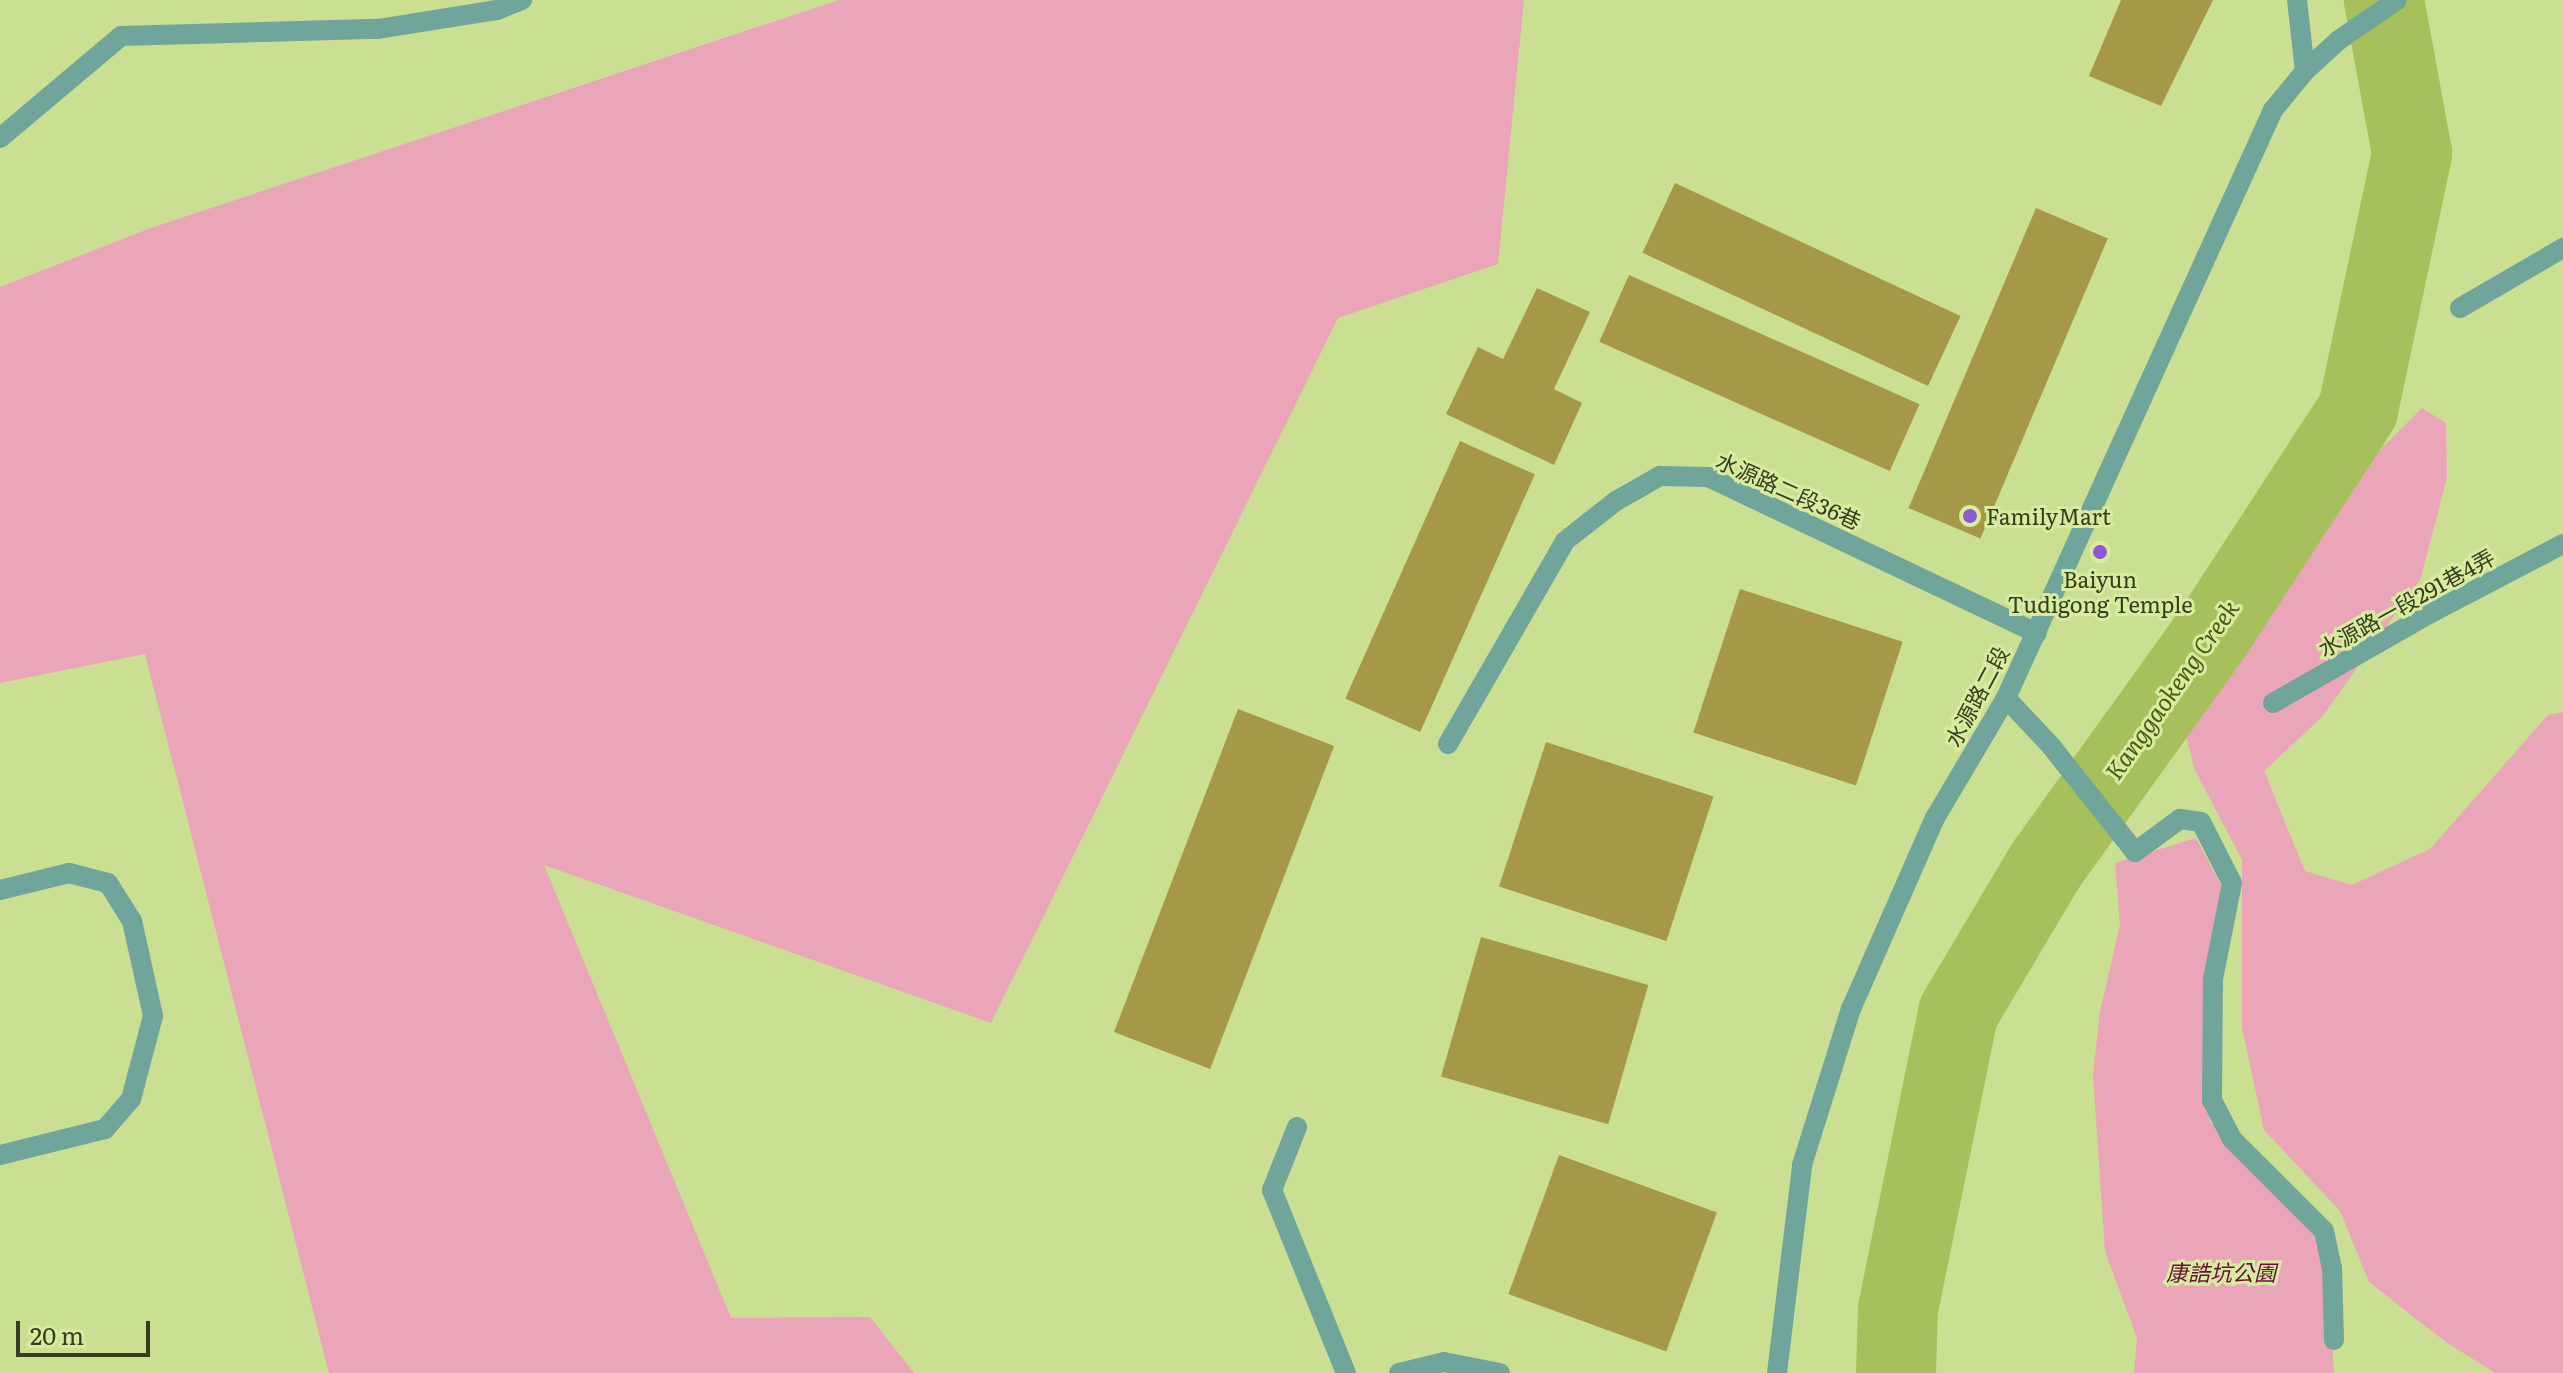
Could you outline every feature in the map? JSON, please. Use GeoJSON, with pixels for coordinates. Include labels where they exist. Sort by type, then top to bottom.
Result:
{"type":"FeatureCollection","features":[{"type":"Feature","properties":{"kind":"street"},"geometry":{"type":"LineString","coordinates":[[0,138],[121,36],[378,29],[497,10],[522,0]]}},
{"type":"Feature","properties":{"kind":"street"},"geometry":{"type":"LineString","coordinates":[[2297,0],[2305,71]]}},
{"type":"Feature","properties":{"kind":"street","name":"水源路二段"},"geometry":{"type":"LineString","coordinates":[[1777,1373],[1802,1165],[1851,1009],[1935,818],[2006,698],[2273,110],[2305,71],[2339,40],[2397,0]]}},
{"type":"Feature","properties":{"kind":"street"},"geometry":{"type":"LineString","coordinates":[[2460,308],[2563,248]]}},
{"type":"Feature","properties":{"kind":"street","name":"水源路二段36巷"},"geometry":{"type":"LineString","coordinates":[[1448,744],[1565,541],[1616,501],[1660,476],[1708,477],[2037,633]]}},
{"type":"Feature","properties":{"kind":"street","name":"水源路一段291巷4弄"},"geometry":{"type":"LineString","coordinates":[[2273,703],[2431,613],[2563,544]]}},
{"type":"Feature","properties":{"kind":"street"},"geometry":{"type":"LineString","coordinates":[[2006,698],[2051,746],[2135,852],[2180,819],[2201,822],[2232,883],[2213,979],[2212,1100],[2232,1139],[2324,1231],[2332,1268],[2334,1340]]}},
{"type":"Feature","properties":{"kind":"street"},"geometry":{"type":"LineString","coordinates":[[0,890],[69,873],[108,883],[132,921],[153,1016],[131,1099],[105,1129],[0,1155]]}},
{"type":"Feature","properties":{"kind":"street"},"geometry":{"type":"LineString","coordinates":[[1297,1127],[1272,1190],[1346,1373]]}},
{"type":"Feature","properties":{"kind":"street"},"geometry":{"type":"LineString","coordinates":[[1399,1373],[1444,1362],[1500,1373]]}},
{"type":"Feature","properties":{"kind":"green space"},"geometry":{"type":"Polygon","coordinates":[[[839,0],[1524,0],[1498,264],[1338,318],[991,1023],[544,865],[731,1318],[870,1317],[914,1373],[329,1373],[145,654],[0,683],[0,287],[151,228],[839,0]]]}},
{"type":"Feature","properties":{"kind":"green space"},"geometry":{"type":"Polygon","coordinates":[[[2422,408],[2446,423],[2447,477],[2421,578],[2322,717],[2264,771],[2305,871],[2352,885],[2430,849],[2548,715],[2563,712],[2563,1373],[2495,1373],[2443,1340],[2369,1282],[2340,1211],[2264,1130],[2242,1028],[2242,860],[2194,768],[2186,735],[2350,480],[2422,408]]]}},
{"type":"Feature","properties":{"kind":"green space","name":"康誥坑公園"},"geometry":{"type":"Polygon","coordinates":[[[2196,838],[2224,891],[2204,995],[2210,1122],[2324,1231],[2334,1373],[2134,1373],[2137,1338],[2105,1252],[2093,1075],[2100,1011],[2120,925],[2115,863],[2196,838]]]}},
{"type":"Feature","properties":{"kind":"building"},"geometry":{"type":"Polygon","coordinates":[[[2121,0],[2213,0],[2161,106],[2089,76],[2121,0]]]}},
{"type":"Feature","properties":{"kind":"building"},"geometry":{"type":"Polygon","coordinates":[[[1675,183],[1960,316],[1928,386],[1642,253],[1675,183]]]}},
{"type":"Feature","properties":{"kind":"building"},"geometry":{"type":"Polygon","coordinates":[[[2036,208],[2108,238],[1980,539],[1909,508],[2036,208]]]}},
{"type":"Feature","properties":{"kind":"building"},"geometry":{"type":"Polygon","coordinates":[[[1629,275],[1920,404],[1890,471],[1599,342],[1629,275]]]}},
{"type":"Feature","properties":{"kind":"building"},"geometry":{"type":"Polygon","coordinates":[[[1537,288],[1590,312],[1554,389],[1582,403],[1554,465],[1446,414],[1478,347],[1503,359],[1537,288]]]}},
{"type":"Feature","properties":{"kind":"building"},"geometry":{"type":"Polygon","coordinates":[[[1460,441],[1535,474],[1420,732],[1345,699],[1460,441]]]}},
{"type":"Feature","properties":{"kind":"building"},"geometry":{"type":"Polygon","coordinates":[[[1740,589],[1903,642],[1856,785],[1693,733],[1740,589]]]}},
{"type":"Feature","properties":{"kind":"building"},"geometry":{"type":"Polygon","coordinates":[[[1238,709],[1334,746],[1210,1069],[1114,1032],[1238,709]]]}},
{"type":"Feature","properties":{"kind":"building"},"geometry":{"type":"Polygon","coordinates":[[[1546,742],[1713,796],[1666,941],[1499,887],[1546,742]]]}},
{"type":"Feature","properties":{"kind":"building"},"geometry":{"type":"Polygon","coordinates":[[[1481,937],[1648,985],[1608,1124],[1441,1076],[1481,937]]]}},
{"type":"Feature","properties":{"kind":"building"},"geometry":{"type":"Polygon","coordinates":[[[1559,1155],[1717,1212],[1666,1352],[1508,1294],[1559,1155]]]}},
{"type":"Feature","properties":{"kind":"waterway","name":"Kanggaokeng Creek"},"geometry":{"type":"LineString","coordinates":[[1896,1373],[1898,1309],[1958,1013],[2046,865],[2214,631],[2358,410],[2412,153],[2384,0]]}},
{"type":"Feature","properties":{"kind":"place","name":"FamilyMart"},"geometry":{"type":"Point","coordinates":[1970,516]}},
{"type":"Feature","properties":{"kind":"place","name":"Baiyun Tudigong Temple"},"geometry":{"type":"Point","coordinates":[2100,552]}}]}
